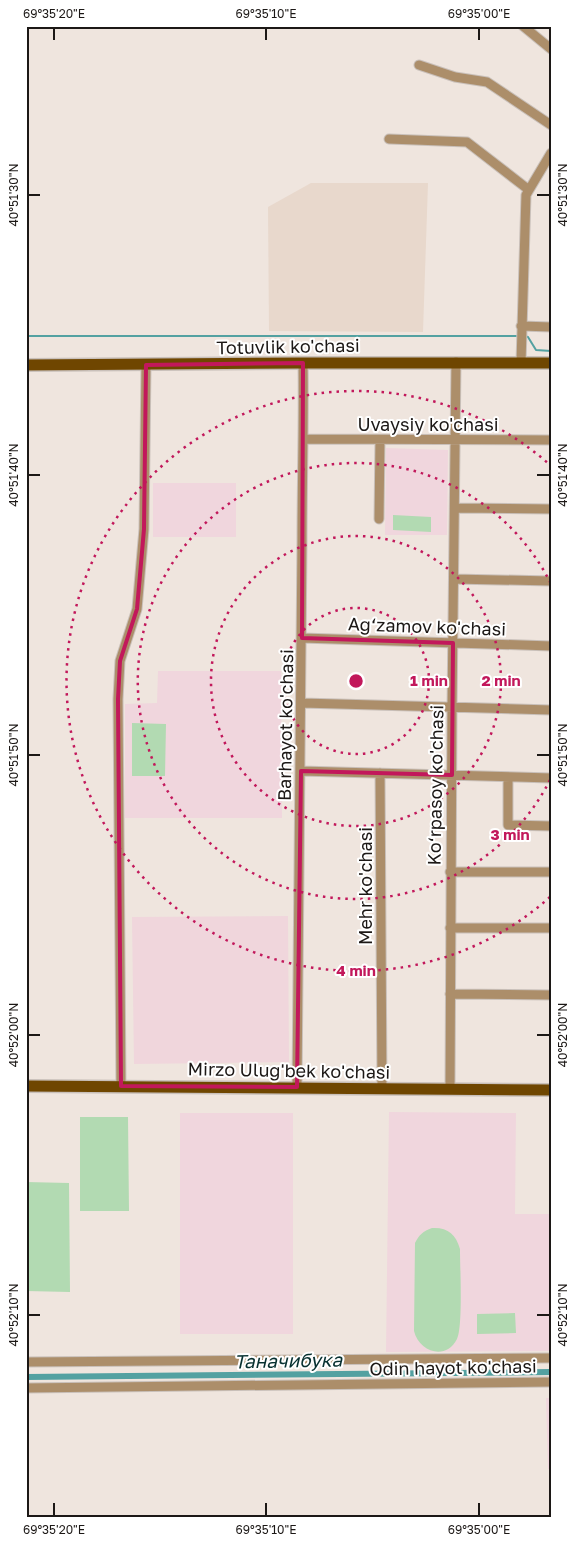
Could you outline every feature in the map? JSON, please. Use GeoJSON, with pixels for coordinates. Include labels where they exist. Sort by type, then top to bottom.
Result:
{"type":"FeatureCollection","features":[{"type":"Feature","properties":{"kind":"main road","name":"Totuvlik ko'chasi"},"geometry":{"type":"LineString","coordinates":[[26,365],[551,363]]}},
{"type":"Feature","properties":{"kind":"main road","name":"Mirzo Ulug'bek ko'chasi"},"geometry":{"type":"LineString","coordinates":[[26,1086],[551,1090]]}},
{"type":"Feature","properties":{"kind":"street"},"geometry":{"type":"LineString","coordinates":[[523,26],[551,49]]}},
{"type":"Feature","properties":{"kind":"street"},"geometry":{"type":"LineString","coordinates":[[418,65],[456,76],[488,82],[551,126]]}},
{"type":"Feature","properties":{"kind":"street"},"geometry":{"type":"LineString","coordinates":[[389,139],[467,142],[529,190]]}},
{"type":"Feature","properties":{"kind":"street"},"geometry":{"type":"LineString","coordinates":[[520,363],[526,194],[551,153]]}},
{"type":"Feature","properties":{"kind":"street"},"geometry":{"type":"LineString","coordinates":[[521,328],[551,327]]}},
{"type":"Feature","properties":{"kind":"street","name":"Ko‘rpasoy ko'chasi"},"geometry":{"type":"LineString","coordinates":[[450,1089],[450,872],[456,362]]}},
{"type":"Feature","properties":{"kind":"street","name":"Barhayot ko'chasi"},"geometry":{"type":"LineString","coordinates":[[297,1088],[302,703],[303,363]]}},
{"type":"Feature","properties":{"kind":"street"},"geometry":{"type":"LineString","coordinates":[[121,1086],[118,699],[120,661],[137,609],[144,529],[146,365]]}},
{"type":"Feature","properties":{"kind":"street","name":"Uvaysiy ko'chasi"},"geometry":{"type":"LineString","coordinates":[[304,439],[551,440]]}},
{"type":"Feature","properties":{"kind":"street"},"geometry":{"type":"LineString","coordinates":[[379,520],[380,440]]}},
{"type":"Feature","properties":{"kind":"street"},"geometry":{"type":"LineString","coordinates":[[455,508],[551,509]]}},
{"type":"Feature","properties":{"kind":"street"},"geometry":{"type":"LineString","coordinates":[[454,579],[551,581]]}},
{"type":"Feature","properties":{"kind":"street","name":"Ag‘zamov ko'chasi"},"geometry":{"type":"LineString","coordinates":[[302,638],[551,646]]}},
{"type":"Feature","properties":{"kind":"street"},"geometry":{"type":"LineString","coordinates":[[302,703],[551,710]]}},
{"type":"Feature","properties":{"kind":"street"},"geometry":{"type":"LineString","coordinates":[[301,771],[551,778]]}},
{"type":"Feature","properties":{"kind":"street","name":"Mehr ko'chasi"},"geometry":{"type":"LineString","coordinates":[[380,773],[382,1088]]}},
{"type":"Feature","properties":{"kind":"street"},"geometry":{"type":"LineString","coordinates":[[508,778],[508,825],[551,826]]}},
{"type":"Feature","properties":{"kind":"street"},"geometry":{"type":"LineString","coordinates":[[450,872],[551,872]]}},
{"type":"Feature","properties":{"kind":"street"},"geometry":{"type":"LineString","coordinates":[[450,928],[551,928]]}},
{"type":"Feature","properties":{"kind":"street"},"geometry":{"type":"LineString","coordinates":[[450,994],[551,995]]}},
{"type":"Feature","properties":{"kind":"street","name":"Odin hayot ko'chasi"},"geometry":{"type":"LineString","coordinates":[[26,1362],[551,1358]]}},
{"type":"Feature","properties":{"kind":"street","name":"Odin hayot ko'chasi"},"geometry":{"type":"LineString","coordinates":[[26,1388],[551,1382]]}},
{"type":"Feature","properties":{"kind":"highlighted area"},"geometry":{"type":"Polygon","coordinates":[[[303,363],[302,638],[453,643],[452,775],[301,771],[297,1087],[121,1086],[118,699],[120,661],[137,609],[144,529],[146,365],[303,363]]]}},
{"type":"Feature","properties":{"kind":"shaded area"},"geometry":{"type":"Polygon","coordinates":[[[311,183],[428,183],[423,332],[269,331],[268,207],[311,183]]]}},
{"type":"Feature","properties":{"kind":"shaded area"},"geometry":{"type":"Polygon","coordinates":[[[386,448],[448,450],[447,535],[385,535],[386,448]]]}},
{"type":"Feature","properties":{"kind":"shaded area"},"geometry":{"type":"Polygon","coordinates":[[[153,483],[236,483],[236,537],[153,537],[153,483]]]}},
{"type":"Feature","properties":{"kind":"shaded area"},"geometry":{"type":"Polygon","coordinates":[[[158,671],[281,671],[282,818],[125,818],[125,704],[157,703],[158,671]]]}},
{"type":"Feature","properties":{"kind":"shaded area"},"geometry":{"type":"Polygon","coordinates":[[[288,916],[289,1062],[134,1064],[132,917],[288,916]]]}},
{"type":"Feature","properties":{"kind":"shaded area"},"geometry":{"type":"Polygon","coordinates":[[[389,1112],[516,1113],[515,1214],[551,1214],[551,1351],[386,1352],[389,1112]]]}},
{"type":"Feature","properties":{"kind":"shaded area"},"geometry":{"type":"Polygon","coordinates":[[[180,1113],[293,1113],[293,1334],[180,1334],[180,1113]]]}},
{"type":"Feature","properties":{"kind":"shaded area"},"geometry":{"type":"Polygon","coordinates":[[[546,1398],[551,1398],[551,1469],[548,1469],[546,1398]]]}},
{"type":"Feature","properties":{"kind":"green space"},"geometry":{"type":"Polygon","coordinates":[[[393,515],[431,517],[431,532],[393,530],[393,515]]]}},
{"type":"Feature","properties":{"kind":"green space"},"geometry":{"type":"Polygon","coordinates":[[[132,723],[166,724],[165,776],[132,776],[132,723]]]}},
{"type":"Feature","properties":{"kind":"green space"},"geometry":{"type":"Polygon","coordinates":[[[80,1117],[128,1117],[129,1211],[80,1211],[80,1117]]]}},
{"type":"Feature","properties":{"kind":"green space"},"geometry":{"type":"Polygon","coordinates":[[[26,1182],[69,1183],[70,1292],[26,1291],[26,1182]]]}},
{"type":"Feature","properties":{"kind":"green space"},"geometry":{"type":"Polygon","coordinates":[[[432,1228],[446,1230],[450,1233],[456,1239],[460,1249],[461,1310],[459,1332],[452,1346],[440,1352],[427,1349],[421,1344],[414,1331],[415,1243],[426,1230],[432,1228]]]}},
{"type":"Feature","properties":{"kind":"green space"},"geometry":{"type":"Polygon","coordinates":[[[515,1313],[516,1333],[477,1334],[477,1314],[515,1313]]]}},
{"type":"Feature","properties":{"kind":"waterway"},"geometry":{"type":"LineString","coordinates":[[26,336],[519,336]]}},
{"type":"Feature","properties":{"kind":"waterway"},"geometry":{"type":"LineString","coordinates":[[524,336],[528,337],[536,350],[551,351]]}},
{"type":"Feature","properties":{"kind":"waterway","name":"Таначибука"},"geometry":{"type":"LineString","coordinates":[[26,1377],[551,1372]]}}]}
